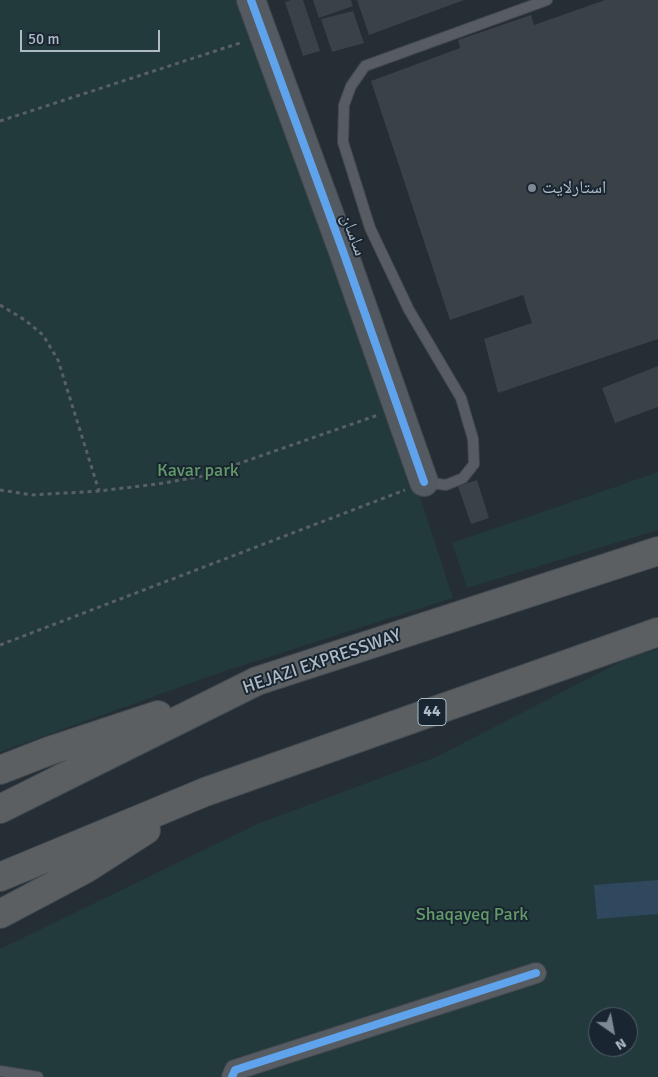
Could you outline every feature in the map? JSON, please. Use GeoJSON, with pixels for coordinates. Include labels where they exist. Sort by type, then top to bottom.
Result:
{"type":"FeatureCollection","features":[{"type":"Feature","properties":{"kind":"highway","name":"HEJAZI EXPRESSWAY"},"geometry":{"type":"LineString","coordinates":[[0,809],[257,682],[658,550]]}},
{"type":"Feature","properties":{"kind":"highway","name":"44"},"geometry":{"type":"LineString","coordinates":[[0,877],[206,792],[658,632]]}},
{"type":"Feature","properties":{"kind":"highway"},"geometry":{"type":"LineString","coordinates":[[0,770],[49,751],[257,682]]}},
{"type":"Feature","properties":{"kind":"highway"},"geometry":{"type":"LineString","coordinates":[[0,914],[87,868],[206,792]]}},
{"type":"Feature","properties":{"kind":"street","name":"ساسان"},"geometry":{"type":"LineString","coordinates":[[251,0],[344,254],[424,482]]}},
{"type":"Feature","properties":{"kind":"street"},"geometry":{"type":"LineString","coordinates":[[232,1077],[235,1070],[536,973]]}},
{"type":"Feature","properties":{"kind":"lane"},"geometry":{"type":"LineString","coordinates":[[424,482],[446,485],[463,478],[474,464],[473,439],[461,398],[409,310],[370,228],[343,142],[344,105],[351,86],[365,66],[547,0]]}},
{"type":"Feature","properties":{"kind":"lane"},"geometry":{"type":"LineString","coordinates":[[0,1071],[38,1077]]}},
{"type":"Feature","properties":{"kind":"path"},"geometry":{"type":"LineString","coordinates":[[0,121],[244,42]]}},
{"type":"Feature","properties":{"kind":"path"},"geometry":{"type":"LineString","coordinates":[[0,304],[25,320],[43,335],[58,360],[99,491]]}},
{"type":"Feature","properties":{"kind":"path"},"geometry":{"type":"LineString","coordinates":[[0,490],[32,495],[99,491],[203,476],[397,408]]}},
{"type":"Feature","properties":{"kind":"path"},"geometry":{"type":"LineString","coordinates":[[0,645],[424,482]]}},
{"type":"Feature","properties":{"kind":"green space","name":"Kavar park"},"geometry":{"type":"Polygon","coordinates":[[[0,0],[241,0],[397,435],[393,438],[409,482],[415,481],[453,598],[219,673],[0,752],[0,0]]]}},
{"type":"Feature","properties":{"kind":"green space"},"geometry":{"type":"Polygon","coordinates":[[[658,472],[658,530],[467,588],[452,543],[658,472]]]}},
{"type":"Feature","properties":{"kind":"green space","name":"Shaqayeq Park"},"geometry":{"type":"Polygon","coordinates":[[[658,649],[658,1077],[0,1077],[0,949],[257,824],[436,757],[626,659],[658,649]]]}},
{"type":"Feature","properties":{"kind":"water"},"geometry":{"type":"Polygon","coordinates":[[[658,880],[658,914],[597,919],[594,885],[658,880]]]}},
{"type":"Feature","properties":{"kind":"building"},"geometry":{"type":"Polygon","coordinates":[[[303,0],[320,51],[303,56],[285,2],[303,0]]]}},
{"type":"Feature","properties":{"kind":"building"},"geometry":{"type":"Polygon","coordinates":[[[313,0],[351,0],[353,6],[319,18],[313,0]]]}},
{"type":"Feature","properties":{"kind":"building"},"geometry":{"type":"Polygon","coordinates":[[[357,0],[464,0],[369,35],[357,0]]]}},
{"type":"Feature","properties":{"kind":"building","name":"استارلایت"},"geometry":{"type":"Polygon","coordinates":[[[605,0],[658,0],[658,339],[498,393],[484,339],[532,323],[523,295],[450,320],[371,81],[460,48],[458,40],[531,15],[534,25],[605,0]]]}},
{"type":"Feature","properties":{"kind":"building"},"geometry":{"type":"Polygon","coordinates":[[[353,11],[364,43],[332,52],[321,19],[353,11]]]}},
{"type":"Feature","properties":{"kind":"building"},"geometry":{"type":"Polygon","coordinates":[[[658,366],[658,407],[615,423],[602,388],[658,366]]]}},
{"type":"Feature","properties":{"kind":"building"},"geometry":{"type":"Polygon","coordinates":[[[477,480],[489,518],[471,524],[458,486],[477,480]]]}},
{"type":"Feature","properties":{"kind":"cycle path"},"geometry":{"type":"LineString","coordinates":[[251,0],[344,254],[424,482]]}},
{"type":"Feature","properties":{"kind":"cycle path"},"geometry":{"type":"LineString","coordinates":[[232,1077],[235,1070],[536,973]]}},
{"type":"Feature","properties":{"kind":"place","name":"استارلایت"},"geometry":{"type":"Point","coordinates":[532,188]}}]}
